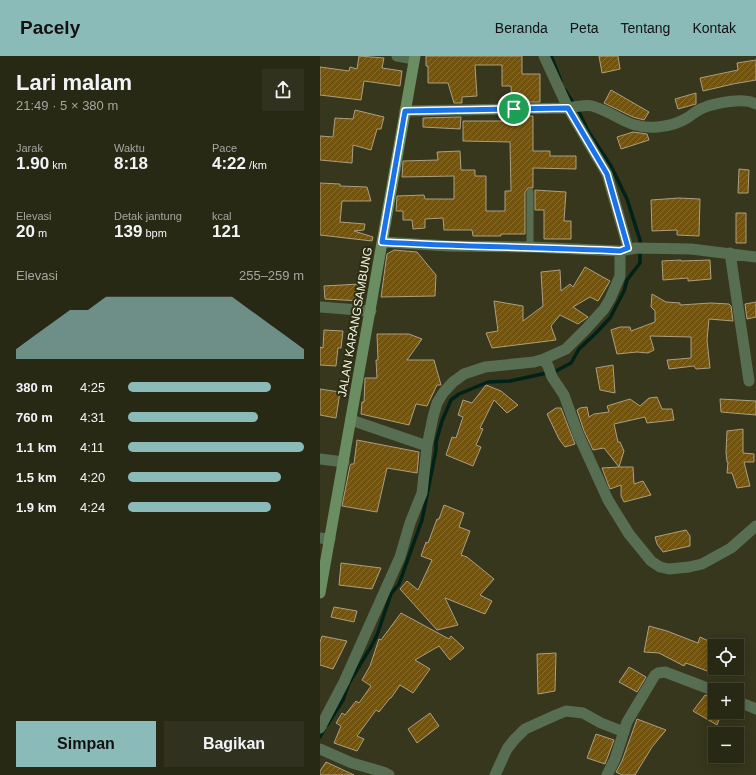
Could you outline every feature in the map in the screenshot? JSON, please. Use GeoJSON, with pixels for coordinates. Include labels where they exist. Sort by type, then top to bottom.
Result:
{"type":"FeatureCollection","features":[{"type":"Feature","properties":{"kind":"main road","name":"JALAN KARANGSAMBUNG"},"geometry":{"type":"LineString","coordinates":[[320,593],[325,539],[344,462],[414,58]]}},
{"type":"Feature","properties":{"kind":"street"},"geometry":{"type":"LineString","coordinates":[[397,56],[414,58]]}},
{"type":"Feature","properties":{"kind":"street"},"geometry":{"type":"LineString","coordinates":[[320,728],[344,682],[400,557],[410,523],[422,493],[427,446],[433,417],[442,393],[464,374],[485,367],[534,362],[546,363],[566,349],[604,309],[610,299],[632,249],[607,174],[570,108],[544,56]]}},
{"type":"Feature","properties":{"kind":"street"},"geometry":{"type":"LineString","coordinates":[[405,111],[570,108],[591,106],[633,125],[658,127],[670,125],[687,118],[703,108],[711,106],[745,100],[756,104]]}},
{"type":"Feature","properties":{"kind":"street"},"geometry":{"type":"LineString","coordinates":[[382,242],[449,246],[691,249],[756,257]]}},
{"type":"Feature","properties":{"kind":"street"},"geometry":{"type":"LineString","coordinates":[[730,253],[749,381]]}},
{"type":"Feature","properties":{"kind":"street"},"geometry":{"type":"LineString","coordinates":[[320,307],[371,311]]}},
{"type":"Feature","properties":{"kind":"street"},"geometry":{"type":"LineString","coordinates":[[546,363],[552,377],[564,395],[578,434],[608,500],[629,534],[651,561],[660,567],[669,569],[689,568],[702,564],[731,548],[756,526]]}},
{"type":"Feature","properties":{"kind":"street"},"geometry":{"type":"LineString","coordinates":[[351,420],[427,446]]}},
{"type":"Feature","properties":{"kind":"street"},"geometry":{"type":"LineString","coordinates":[[320,459],[344,462]]}},
{"type":"Feature","properties":{"kind":"street"},"geometry":{"type":"LineString","coordinates":[[608,775],[627,722],[655,675],[664,672],[708,688]]}},
{"type":"Feature","properties":{"kind":"street"},"geometry":{"type":"LineString","coordinates":[[744,704],[756,709]]}},
{"type":"Feature","properties":{"kind":"street"},"geometry":{"type":"LineString","coordinates":[[495,775],[507,749],[525,729],[556,715],[566,712],[583,713],[601,723],[624,732]]}},
{"type":"Feature","properties":{"kind":"street"},"geometry":{"type":"LineString","coordinates":[[321,749],[352,763],[389,775]]}},
{"type":"Feature","properties":{"kind":"lane"},"geometry":{"type":"LineString","coordinates":[[530,192],[530,247]]}},
{"type":"Feature","properties":{"kind":"building"},"geometry":{"type":"Polygon","coordinates":[[[359,56],[384,58],[382,68],[402,71],[400,86],[364,81],[361,100],[320,95],[320,67],[349,71],[350,67],[357,69],[359,56]]]}},
{"type":"Feature","properties":{"kind":"building"},"geometry":{"type":"Polygon","coordinates":[[[426,56],[522,56],[522,74],[540,74],[540,102],[512,102],[511,86],[502,86],[502,65],[475,65],[477,96],[462,97],[462,103],[454,103],[448,83],[428,83],[428,66],[426,66],[426,56]]]}},
{"type":"Feature","properties":{"kind":"building"},"geometry":{"type":"Polygon","coordinates":[[[599,56],[618,56],[620,69],[602,73],[599,56]]]}},
{"type":"Feature","properties":{"kind":"building"},"geometry":{"type":"Polygon","coordinates":[[[756,60],[756,80],[703,91],[700,78],[738,70],[737,63],[756,60]]]}},
{"type":"Feature","properties":{"kind":"building"},"geometry":{"type":"Polygon","coordinates":[[[611,90],[649,112],[644,120],[633,117],[604,103],[611,90]]]}},
{"type":"Feature","properties":{"kind":"building"},"geometry":{"type":"Polygon","coordinates":[[[696,93],[696,104],[678,109],[675,99],[696,93]]]}},
{"type":"Feature","properties":{"kind":"building"},"geometry":{"type":"Polygon","coordinates":[[[355,110],[384,117],[381,129],[377,129],[371,150],[353,145],[352,163],[320,160],[320,136],[333,137],[335,118],[353,119],[355,110]]]}},
{"type":"Feature","properties":{"kind":"building"},"geometry":{"type":"Polygon","coordinates":[[[512,116],[533,116],[533,151],[550,151],[550,156],[576,156],[576,169],[533,168],[533,188],[528,188],[525,192],[525,234],[473,236],[472,230],[444,230],[443,218],[425,219],[425,228],[413,229],[412,220],[403,220],[403,211],[396,211],[397,196],[424,195],[425,199],[454,199],[454,176],[402,177],[403,161],[438,160],[437,152],[460,151],[461,170],[475,170],[475,176],[486,176],[486,211],[505,211],[505,191],[511,191],[510,142],[463,141],[463,121],[512,121],[512,116]]]}},
{"type":"Feature","properties":{"kind":"building"},"geometry":{"type":"Polygon","coordinates":[[[461,117],[460,129],[423,127],[423,118],[461,117]]]}},
{"type":"Feature","properties":{"kind":"building"},"geometry":{"type":"Polygon","coordinates":[[[633,132],[647,134],[649,140],[621,149],[617,137],[633,132]]]}},
{"type":"Feature","properties":{"kind":"building"},"geometry":{"type":"Polygon","coordinates":[[[739,169],[749,170],[748,193],[738,193],[739,169]]]}},
{"type":"Feature","properties":{"kind":"building"},"geometry":{"type":"Polygon","coordinates":[[[320,183],[340,184],[340,186],[367,187],[371,201],[342,201],[340,222],[365,224],[364,230],[354,231],[373,237],[372,241],[320,235],[320,183]]]}},
{"type":"Feature","properties":{"kind":"building"},"geometry":{"type":"Polygon","coordinates":[[[535,190],[566,192],[564,221],[571,221],[571,239],[544,239],[544,210],[535,210],[535,190]]]}},
{"type":"Feature","properties":{"kind":"building"},"geometry":{"type":"Polygon","coordinates":[[[679,198],[700,199],[699,236],[677,235],[677,230],[652,231],[651,200],[679,198]]]}},
{"type":"Feature","properties":{"kind":"building"},"geometry":{"type":"Polygon","coordinates":[[[736,213],[746,213],[746,243],[736,243],[736,213]]]}},
{"type":"Feature","properties":{"kind":"building"},"geometry":{"type":"Polygon","coordinates":[[[394,250],[417,252],[436,275],[435,296],[381,297],[387,254],[394,250]]]}},
{"type":"Feature","properties":{"kind":"building"},"geometry":{"type":"Polygon","coordinates":[[[710,260],[711,279],[688,281],[688,278],[663,280],[662,261],[710,260]]]}},
{"type":"Feature","properties":{"kind":"building"},"geometry":{"type":"Polygon","coordinates":[[[585,267],[610,281],[598,301],[590,297],[573,307],[588,317],[578,324],[560,315],[551,326],[556,340],[492,348],[486,333],[498,331],[494,301],[523,306],[523,321],[543,306],[541,272],[560,270],[561,291],[570,284],[573,287],[585,267]]]}},
{"type":"Feature","properties":{"kind":"building"},"geometry":{"type":"Polygon","coordinates":[[[360,284],[361,301],[325,299],[324,286],[360,284]]]}},
{"type":"Feature","properties":{"kind":"building"},"geometry":{"type":"Polygon","coordinates":[[[652,294],[666,302],[680,303],[680,305],[711,303],[729,304],[731,306],[733,321],[709,319],[707,340],[710,368],[696,369],[694,366],[669,369],[667,360],[691,358],[691,337],[650,336],[654,350],[648,353],[637,352],[617,354],[611,330],[620,327],[630,327],[631,331],[655,322],[655,311],[651,307],[652,294]]]}},
{"type":"Feature","properties":{"kind":"building"},"geometry":{"type":"Polygon","coordinates":[[[756,302],[756,317],[747,319],[745,304],[756,302]]]}},
{"type":"Feature","properties":{"kind":"building"},"geometry":{"type":"Polygon","coordinates":[[[324,330],[343,331],[341,348],[338,348],[336,366],[320,365],[320,347],[323,348],[324,330]]]}},
{"type":"Feature","properties":{"kind":"building"},"geometry":{"type":"Polygon","coordinates":[[[377,334],[409,334],[422,339],[407,360],[434,360],[441,385],[437,385],[427,406],[416,404],[409,425],[361,414],[362,402],[364,402],[365,378],[377,378],[377,334]]]}},
{"type":"Feature","properties":{"kind":"building"},"geometry":{"type":"Polygon","coordinates":[[[613,365],[615,393],[600,390],[596,368],[613,365]]]}},
{"type":"Feature","properties":{"kind":"building"},"geometry":{"type":"Polygon","coordinates":[[[486,385],[501,391],[518,405],[507,413],[494,400],[480,428],[483,429],[476,445],[481,447],[473,466],[446,455],[452,437],[456,438],[463,417],[458,415],[463,400],[472,403],[486,385]]]}},
{"type":"Feature","properties":{"kind":"building"},"geometry":{"type":"Polygon","coordinates":[[[320,389],[340,392],[336,418],[320,415],[320,389]]]}},
{"type":"Feature","properties":{"kind":"building"},"geometry":{"type":"Polygon","coordinates":[[[657,397],[662,409],[672,409],[674,420],[647,423],[645,417],[614,424],[618,442],[620,442],[624,451],[619,467],[604,448],[593,450],[584,431],[577,410],[587,407],[589,417],[594,414],[609,412],[607,406],[630,399],[640,406],[649,398],[657,397]]]}},
{"type":"Feature","properties":{"kind":"building"},"geometry":{"type":"Polygon","coordinates":[[[720,399],[756,401],[756,415],[721,412],[720,399]]]}},
{"type":"Feature","properties":{"kind":"building"},"geometry":{"type":"Polygon","coordinates":[[[556,408],[561,408],[575,444],[565,447],[559,439],[547,414],[556,408]]]}},
{"type":"Feature","properties":{"kind":"building"},"geometry":{"type":"Polygon","coordinates":[[[743,429],[743,453],[754,454],[754,462],[744,462],[750,486],[737,488],[732,473],[727,473],[727,431],[743,429]]]}},
{"type":"Feature","properties":{"kind":"building"},"geometry":{"type":"Polygon","coordinates":[[[357,440],[419,452],[417,473],[387,468],[377,512],[342,506],[350,466],[351,464],[354,464],[357,440]]]}},
{"type":"Feature","properties":{"kind":"building"},"geometry":{"type":"Polygon","coordinates":[[[633,467],[634,484],[643,481],[651,495],[624,502],[621,496],[621,485],[610,489],[602,468],[633,467]]]}},
{"type":"Feature","properties":{"kind":"building"},"geometry":{"type":"Polygon","coordinates":[[[444,505],[464,513],[459,527],[470,531],[461,555],[467,557],[494,579],[480,595],[492,601],[485,614],[445,598],[458,625],[437,630],[400,589],[407,581],[418,590],[432,560],[421,556],[444,505]]]}},
{"type":"Feature","properties":{"kind":"building"},"geometry":{"type":"Polygon","coordinates":[[[686,530],[690,536],[690,546],[663,552],[657,544],[655,537],[686,530]]]}},
{"type":"Feature","properties":{"kind":"building"},"geometry":{"type":"Polygon","coordinates":[[[341,563],[381,568],[372,589],[339,585],[341,563]]]}},
{"type":"Feature","properties":{"kind":"building"},"geometry":{"type":"Polygon","coordinates":[[[334,607],[357,611],[354,622],[331,617],[334,607]]]}},
{"type":"Feature","properties":{"kind":"building"},"geometry":{"type":"Polygon","coordinates":[[[401,613],[449,639],[451,636],[464,648],[450,660],[439,646],[415,660],[430,669],[413,693],[400,685],[379,712],[376,710],[357,736],[364,739],[357,751],[334,743],[341,726],[336,723],[342,713],[345,715],[356,701],[359,703],[371,686],[362,680],[370,666],[379,639],[381,640],[401,613]]]}},
{"type":"Feature","properties":{"kind":"building"},"geometry":{"type":"Polygon","coordinates":[[[649,626],[698,643],[700,637],[708,641],[708,671],[686,663],[684,666],[659,653],[644,652],[649,626]]]}},
{"type":"Feature","properties":{"kind":"building"},"geometry":{"type":"Polygon","coordinates":[[[322,636],[347,641],[333,669],[320,665],[320,642],[322,636]]]}},
{"type":"Feature","properties":{"kind":"building"},"geometry":{"type":"Polygon","coordinates":[[[556,653],[555,691],[538,694],[537,654],[556,653]]]}},
{"type":"Feature","properties":{"kind":"building"},"geometry":{"type":"Polygon","coordinates":[[[629,667],[646,677],[637,692],[619,682],[629,667]]]}},
{"type":"Feature","properties":{"kind":"building"},"geometry":{"type":"Polygon","coordinates":[[[705,695],[708,696],[708,719],[719,719],[717,725],[693,711],[705,695]]]}},
{"type":"Feature","properties":{"kind":"building"},"geometry":{"type":"Polygon","coordinates":[[[430,713],[439,726],[417,743],[408,729],[430,713]]]}},
{"type":"Feature","properties":{"kind":"building"},"geometry":{"type":"Polygon","coordinates":[[[637,719],[666,730],[652,747],[635,775],[622,775],[616,772],[622,761],[637,719]]]}},
{"type":"Feature","properties":{"kind":"building"},"geometry":{"type":"Polygon","coordinates":[[[596,734],[614,740],[605,764],[587,758],[596,734]]]}},
{"type":"Feature","properties":{"kind":"building"},"geometry":{"type":"Polygon","coordinates":[[[326,762],[354,775],[320,775],[320,771],[326,762]]]}},
{"type":"Feature","properties":{"kind":"waterway"},"geometry":{"type":"LineString","coordinates":[[551,56],[561,81]]}},
{"type":"Feature","properties":{"kind":"waterway"},"geometry":{"type":"LineString","coordinates":[[327,725],[343,700],[349,683],[372,645],[391,594],[399,584],[422,520],[436,450],[436,442],[442,421],[451,400],[459,394],[488,382],[510,381],[556,371],[571,363],[579,349],[610,318],[624,291],[627,280],[640,263],[640,240],[627,199],[611,166],[588,131],[580,114],[565,90]]}},
{"type":"Feature","properties":{"kind":"waterway"},"geometry":{"type":"LineString","coordinates":[[320,737],[324,730]]}},
{"type":"Feature","properties":{"kind":"route"},"geometry":{"type":"LineString","coordinates":[[568,108],[607,174],[628,248],[620,251],[530,247],[449,246],[382,242],[405,111],[514,109],[568,108]]}}]}
